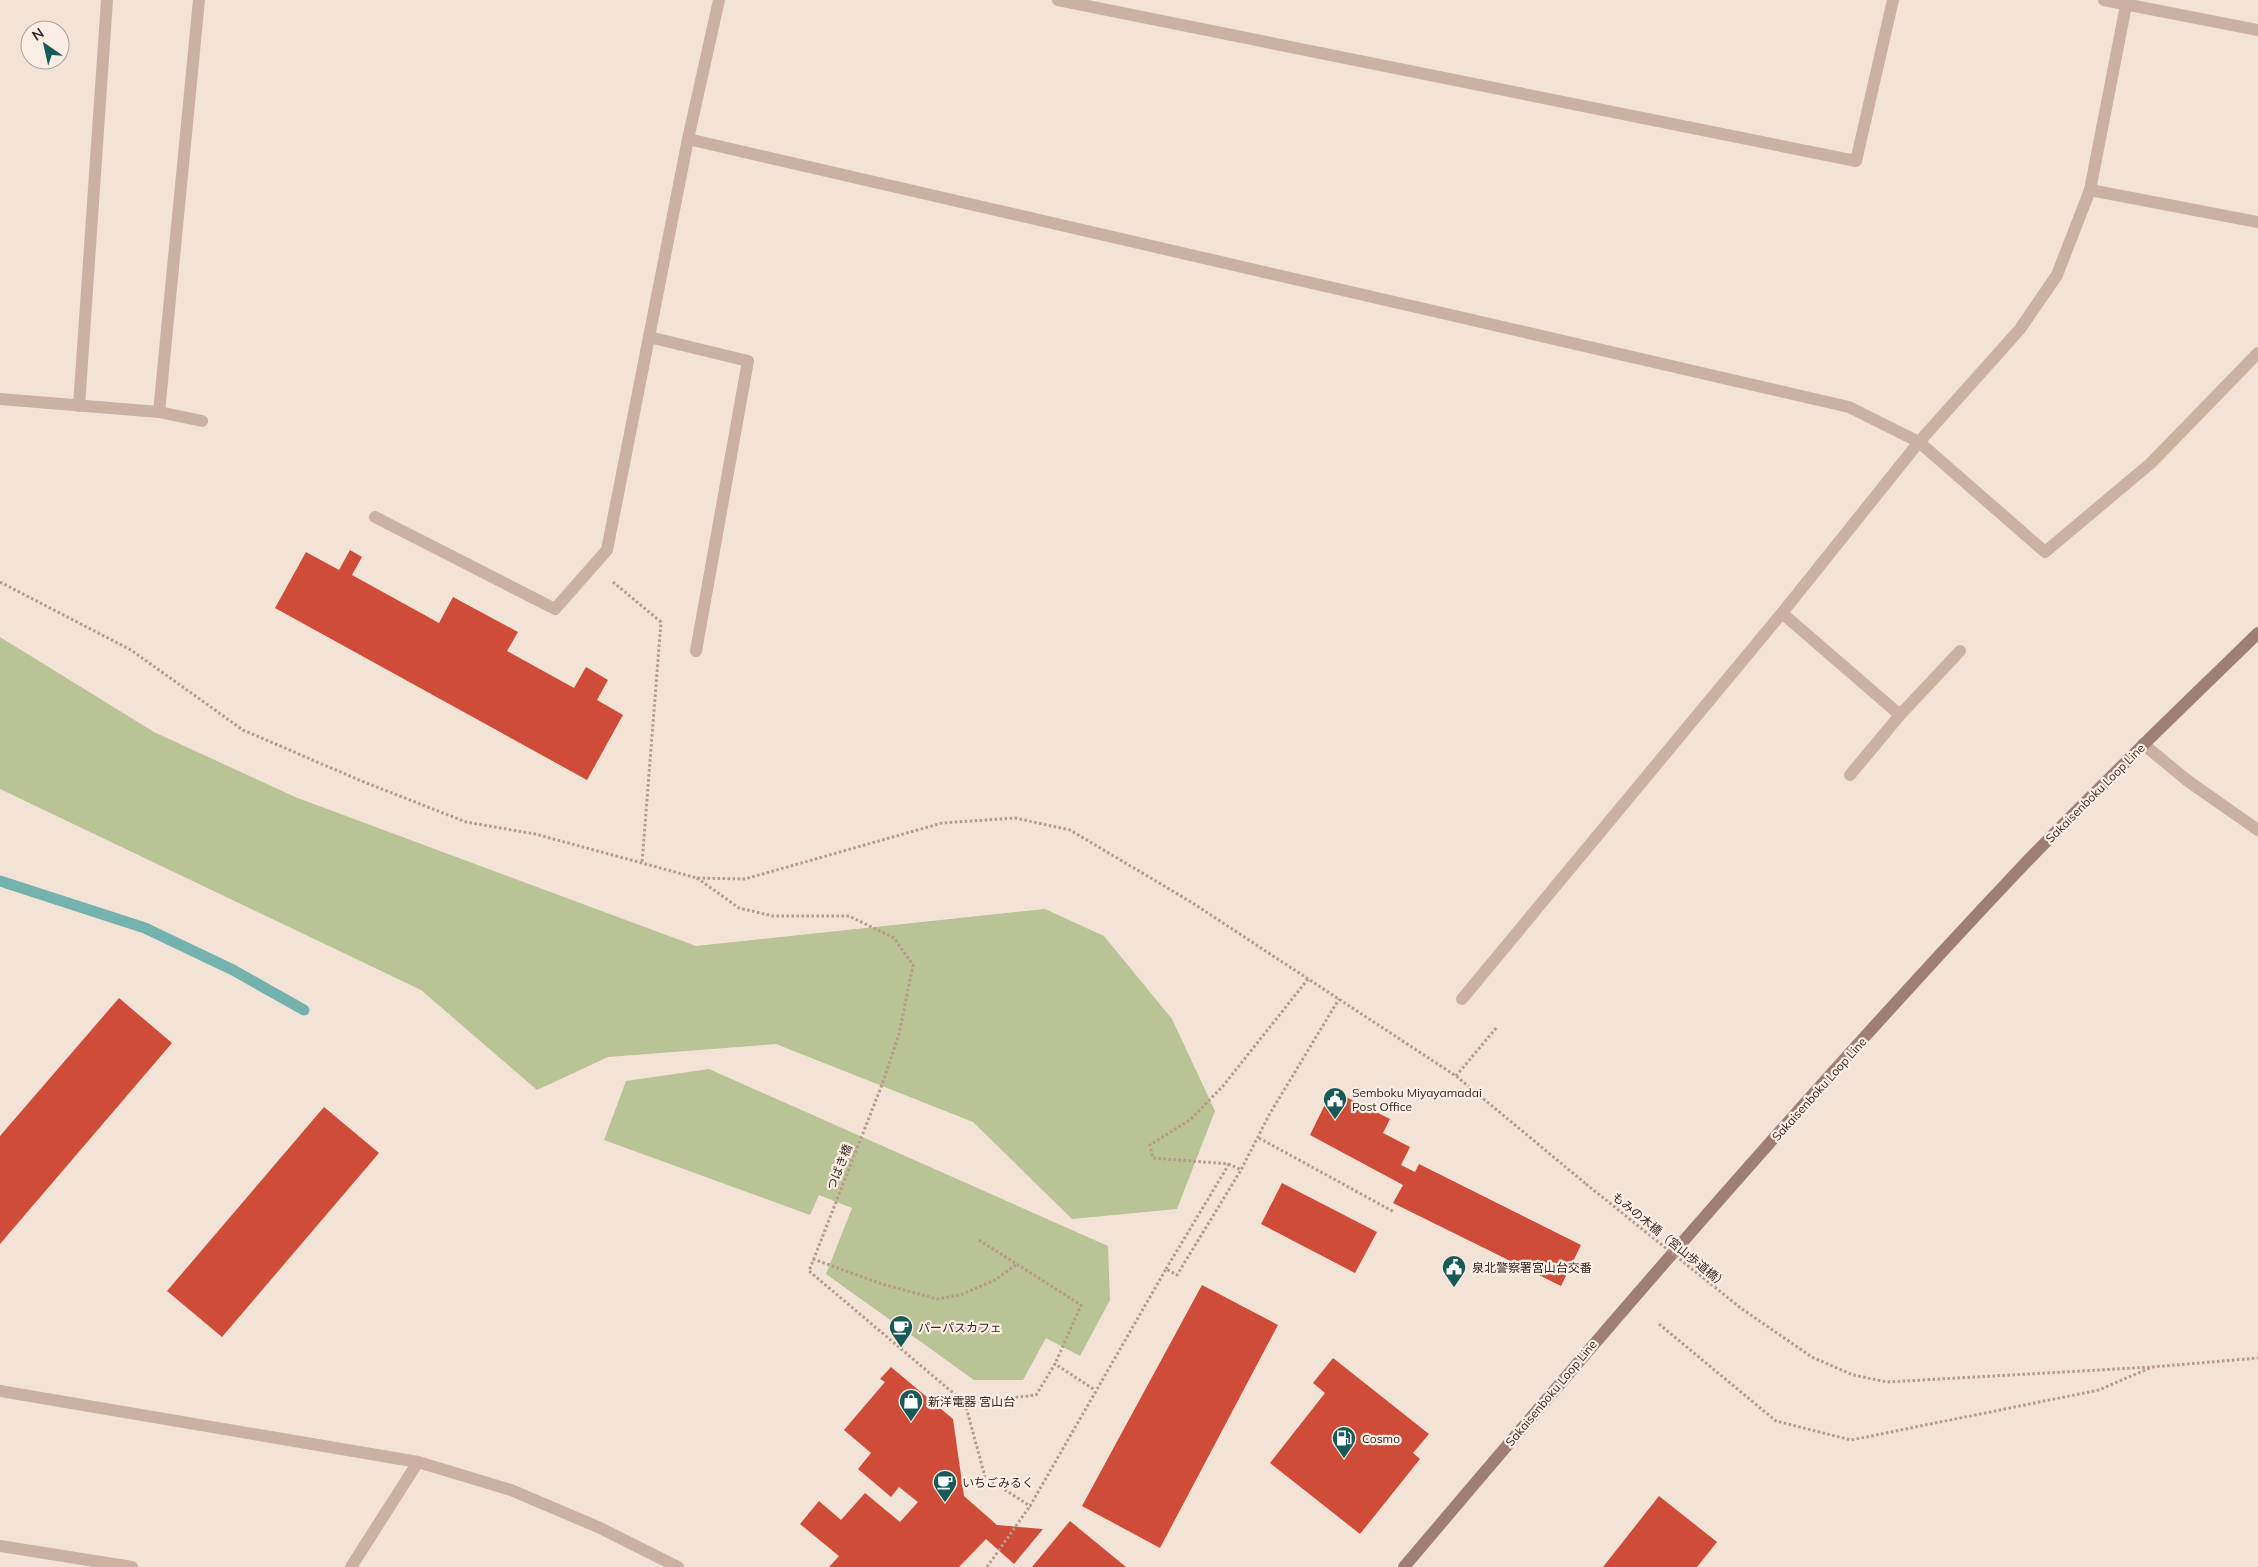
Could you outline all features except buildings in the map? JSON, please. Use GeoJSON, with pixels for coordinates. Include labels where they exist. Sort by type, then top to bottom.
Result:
{"type":"FeatureCollection","features":[{"type":"Feature","properties":{"kind":"main road","name":"Sakaisenboku Loop Line"},"geometry":{"type":"LineString","coordinates":[[1404,1567],[1596,1341],[1791,1118],[2016,874],[2143,744],[2258,633]]}},
{"type":"Feature","properties":{"kind":"street"},"geometry":{"type":"LineString","coordinates":[[79,406],[107,0]]}},
{"type":"Feature","properties":{"kind":"street"},"geometry":{"type":"LineString","coordinates":[[159,412],[199,0]]}},
{"type":"Feature","properties":{"kind":"street"},"geometry":{"type":"LineString","coordinates":[[375,517],[555,609],[607,550],[688,139],[719,0]]}},
{"type":"Feature","properties":{"kind":"street"},"geometry":{"type":"LineString","coordinates":[[1058,0],[1856,161],[1893,0]]}},
{"type":"Feature","properties":{"kind":"street"},"geometry":{"type":"LineString","coordinates":[[2104,0],[2126,2],[2258,30]]}},
{"type":"Feature","properties":{"kind":"street"},"geometry":{"type":"LineString","coordinates":[[1462,999],[1782,613],[1919,442],[2020,329],[2057,275],[2090,190],[2126,2]]}},
{"type":"Feature","properties":{"kind":"street"},"geometry":{"type":"LineString","coordinates":[[688,139],[1849,407],[1919,442],[2045,552],[2151,463],[2258,353]]}},
{"type":"Feature","properties":{"kind":"street"},"geometry":{"type":"LineString","coordinates":[[2090,190],[2258,222]]}},
{"type":"Feature","properties":{"kind":"street"},"geometry":{"type":"LineString","coordinates":[[649,337],[748,361],[696,651]]}},
{"type":"Feature","properties":{"kind":"street"},"geometry":{"type":"LineString","coordinates":[[0,399],[159,412],[202,420]]}},
{"type":"Feature","properties":{"kind":"street"},"geometry":{"type":"LineString","coordinates":[[1782,613],[1900,715]]}},
{"type":"Feature","properties":{"kind":"street"},"geometry":{"type":"LineString","coordinates":[[1850,775],[1900,715],[1960,651]]}},
{"type":"Feature","properties":{"kind":"street"},"geometry":{"type":"LineString","coordinates":[[2143,744],[2188,781],[2258,830]]}},
{"type":"Feature","properties":{"kind":"street"},"geometry":{"type":"LineString","coordinates":[[0,1392],[418,1462],[511,1490],[598,1527],[678,1567]]}},
{"type":"Feature","properties":{"kind":"street"},"geometry":{"type":"LineString","coordinates":[[351,1567],[418,1462]]}},
{"type":"Feature","properties":{"kind":"street"},"geometry":{"type":"LineString","coordinates":[[0,1546],[89,1563],[132,1567]]}},
{"type":"Feature","properties":{"kind":"path"},"geometry":{"type":"LineString","coordinates":[[593,566],[662,622],[642,864]]}},
{"type":"Feature","properties":{"kind":"path"},"geometry":{"type":"LineString","coordinates":[[0,582],[131,650],[243,730],[359,780],[466,822],[535,834],[697,878]]}},
{"type":"Feature","properties":{"kind":"path","name":"もみの木橋（宮山歩道橋）"},"geometry":{"type":"LineString","coordinates":[[697,878],[745,879],[942,823],[1015,818],[1070,830],[1190,902],[1456,1076],[1586,1184],[1742,1309],[1812,1356],[1852,1375],[1887,1382],[2152,1367],[2258,1358]]}},
{"type":"Feature","properties":{"kind":"path","name":"つばき橋"},"geometry":{"type":"LineString","coordinates":[[697,878],[739,908],[773,916],[849,916],[894,938],[913,965],[899,1034],[879,1094],[816,1247],[813,1259]]}},
{"type":"Feature","properties":{"kind":"path"},"geometry":{"type":"LineString","coordinates":[[1241,1170],[1229,1164],[1153,1158],[1150,1145],[1191,1119],[1223,1086],[1308,979]]}},
{"type":"Feature","properties":{"kind":"path"},"geometry":{"type":"LineString","coordinates":[[1166,1269],[1177,1275],[1241,1170],[1274,1107],[1339,999]]}},
{"type":"Feature","properties":{"kind":"path"},"geometry":{"type":"LineString","coordinates":[[1456,1076],[1497,1027]]}},
{"type":"Feature","properties":{"kind":"path"},"geometry":{"type":"LineString","coordinates":[[1259,1138],[1394,1212]]}},
{"type":"Feature","properties":{"kind":"path"},"geometry":{"type":"LineString","coordinates":[[986,1567],[1030,1506],[1095,1390],[1229,1164]]}},
{"type":"Feature","properties":{"kind":"path"},"geometry":{"type":"LineString","coordinates":[[965,1403],[1036,1395],[1054,1364],[1081,1305],[979,1240]]}},
{"type":"Feature","properties":{"kind":"path"},"geometry":{"type":"LineString","coordinates":[[1017,1264],[995,1280],[960,1295],[937,1299],[882,1284],[813,1259],[809,1271],[965,1403],[985,1478],[1030,1506]]}},
{"type":"Feature","properties":{"kind":"path"},"geometry":{"type":"LineString","coordinates":[[1659,1324],[1776,1421],[1851,1440],[2099,1390],[2152,1367]]}},
{"type":"Feature","properties":{"kind":"path"},"geometry":{"type":"LineString","coordinates":[[1054,1364],[1095,1390]]}},
{"type":"Feature","properties":{"kind":"green space"},"geometry":{"type":"Polygon","coordinates":[[[0,637],[154,732],[295,797],[696,946],[1045,909],[1104,936],[1172,1019],[1215,1111],[1177,1209],[1072,1219],[973,1122],[776,1044],[608,1057],[537,1090],[421,990],[0,789],[0,637]]]}},
{"type":"Feature","properties":{"kind":"green space"},"geometry":{"type":"Polygon","coordinates":[[[709,1069],[1108,1246],[1110,1300],[1080,1356],[1046,1338],[1023,1380],[974,1380],[826,1274],[852,1208],[819,1195],[810,1215],[604,1140],[626,1081],[709,1069]]]}},
{"type":"Feature","properties":{"kind":"waterway"},"geometry":{"type":"LineString","coordinates":[[0,881],[145,928],[233,970],[304,1010]]}},
{"type":"Feature","properties":{"kind":"place","name":"Semboku Miyayamadai Post Office"},"geometry":{"type":"Point","coordinates":[1335,1120]}},
{"type":"Feature","properties":{"kind":"place","name":"泉北警察署宮山台交番"},"geometry":{"type":"Point","coordinates":[1454,1288]}},
{"type":"Feature","properties":{"kind":"place","name":"パーパスカフェ"},"geometry":{"type":"Point","coordinates":[901,1348]}},
{"type":"Feature","properties":{"kind":"place","name":"新洋電器 宮山台"},"geometry":{"type":"Point","coordinates":[911,1422]}},
{"type":"Feature","properties":{"kind":"place","name":"Cosmo"},"geometry":{"type":"Point","coordinates":[1344,1459]}},
{"type":"Feature","properties":{"kind":"place","name":"いちごみるく"},"geometry":{"type":"Point","coordinates":[945,1503]}}]}
